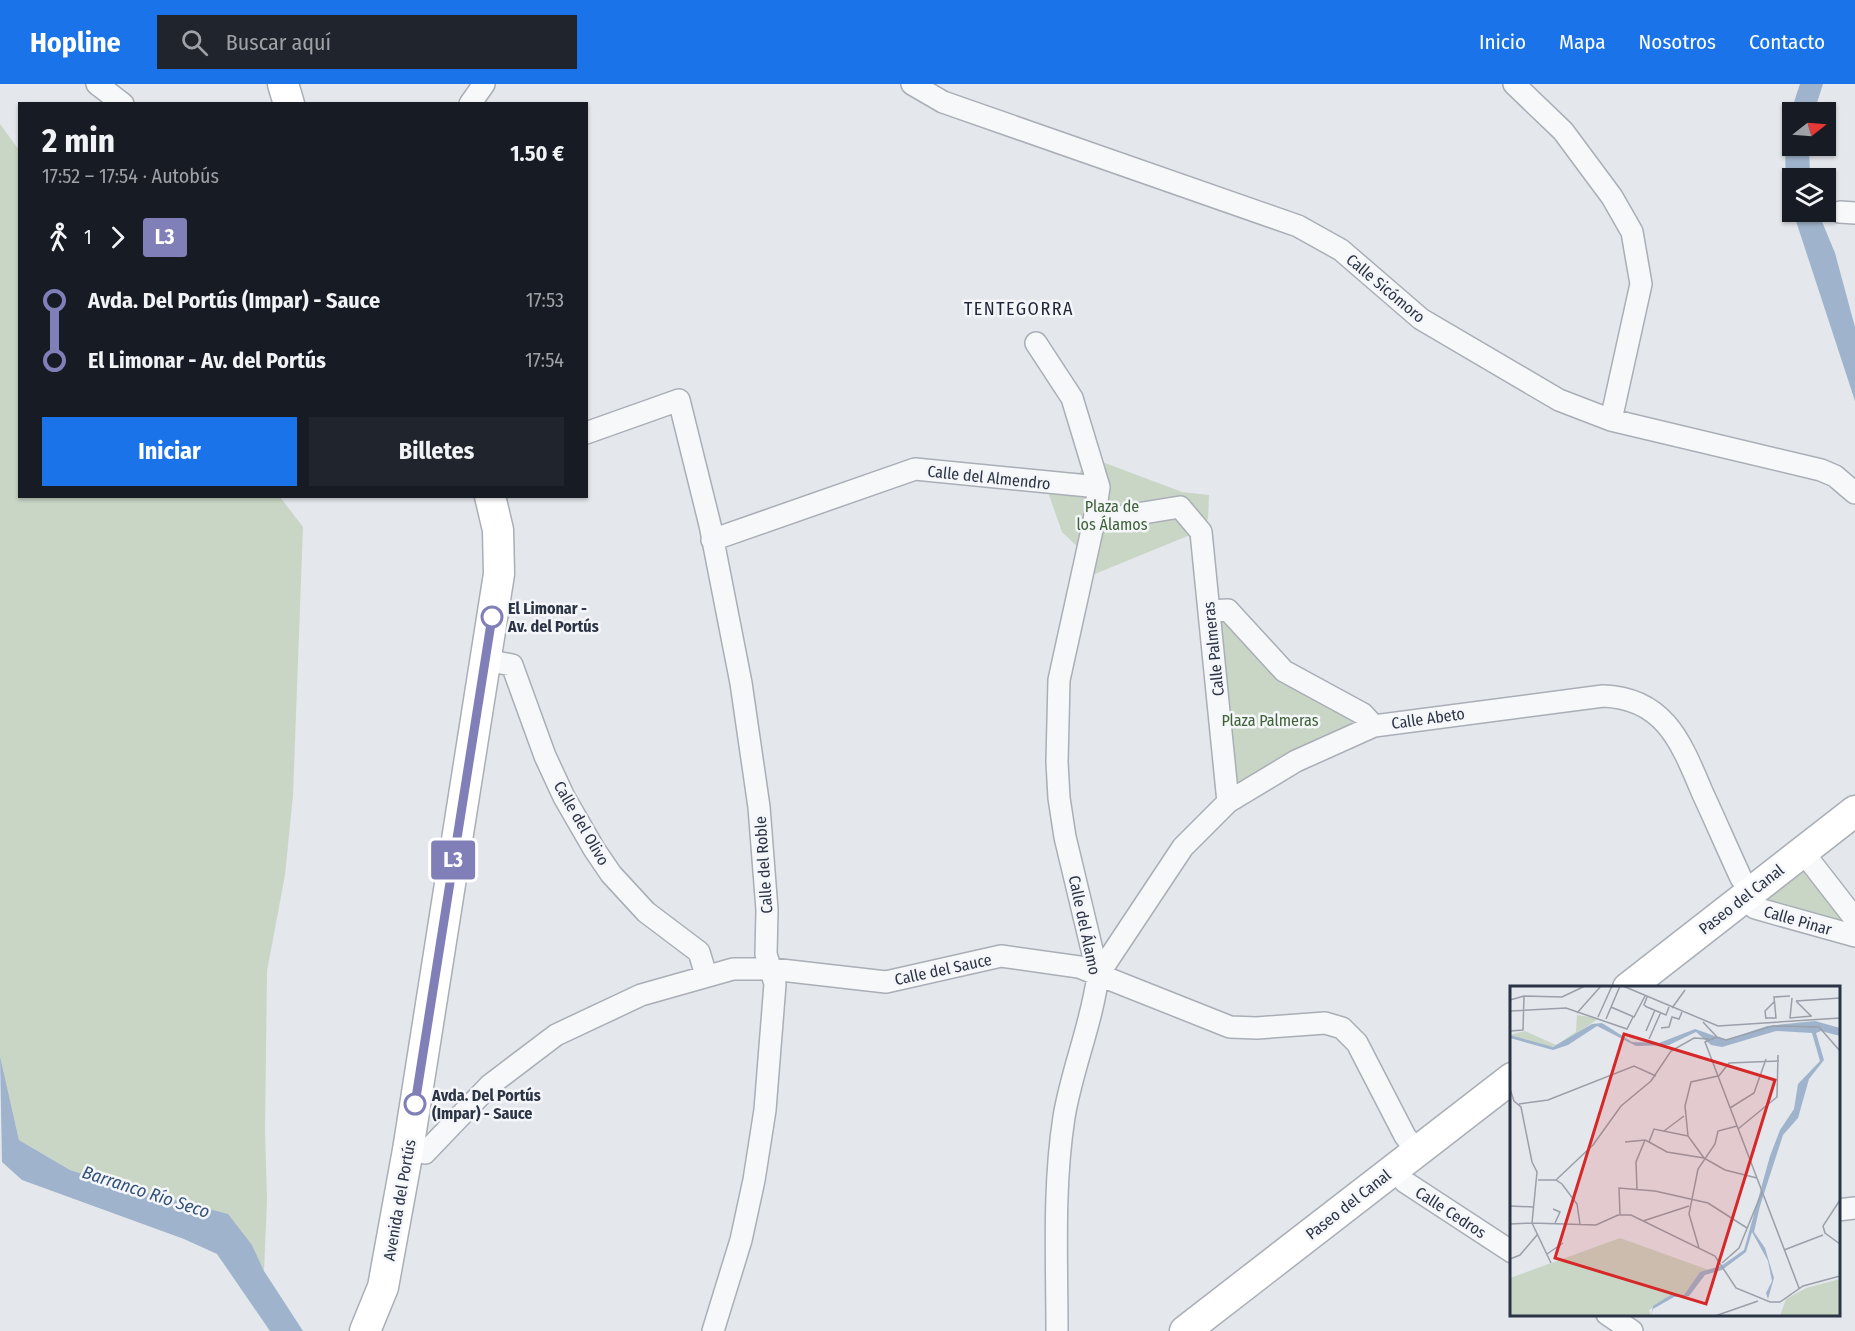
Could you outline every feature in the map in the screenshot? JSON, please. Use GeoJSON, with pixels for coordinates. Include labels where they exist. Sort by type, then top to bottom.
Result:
{"type":"FeatureCollection","features":[{"type":"Feature","properties":{"kind":"main road"},"geometry":{"type":"LineString","coordinates":[[284,84],[288,102]]}},
{"type":"Feature","properties":{"kind":"main road","name":"Avenida del Portús"},"geometry":{"type":"LineString","coordinates":[[364,1331],[375,1310],[384,1280],[408,1150],[485,660],[500,558],[498,530],[490,498]]}},
{"type":"Feature","properties":{"kind":"main road","name":"Paseo del Canal"},"geometry":{"type":"LineString","coordinates":[[1629,986],[1855,811]]}},
{"type":"Feature","properties":{"kind":"main road","name":"Paseo del Canal"},"geometry":{"type":"LineString","coordinates":[[1185,1331],[1510,1080]]}},
{"type":"Feature","properties":{"kind":"street"},"geometry":{"type":"LineString","coordinates":[[98,84],[120,102]]}},
{"type":"Feature","properties":{"kind":"street"},"geometry":{"type":"LineString","coordinates":[[471,102],[484,84]]}},
{"type":"Feature","properties":{"kind":"street","name":"Calle Sicómoro"},"geometry":{"type":"LineString","coordinates":[[912,84],[944,102],[1298,226],[1341,250],[1421,319],[1559,400],[1611,420],[1821,470],[1835,476],[1855,493]]}},
{"type":"Feature","properties":{"kind":"street"},"geometry":{"type":"LineString","coordinates":[[1514,84],[1563,131],[1612,197],[1632,232],[1641,284],[1611,420]]}},
{"type":"Feature","properties":{"kind":"street"},"geometry":{"type":"LineString","coordinates":[[1036,343],[1072,398],[1099,487],[1095,520]]}},
{"type":"Feature","properties":{"kind":"street","name":"Calle del Roble"},"geometry":{"type":"LineString","coordinates":[[588,431],[679,400],[712,540],[741,683],[759,807],[766,910],[766,954],[775,984],[765,1110],[756,1169],[741,1239],[713,1331]]}},
{"type":"Feature","properties":{"kind":"street","name":"Calle del Almendro"},"geometry":{"type":"LineString","coordinates":[[712,540],[915,469],[1099,487]]}},
{"type":"Feature","properties":{"kind":"street","name":"Calle Palmeras"},"geometry":{"type":"LineString","coordinates":[[1095,520],[1180,507],[1202,532],[1228,802]]}},
{"type":"Feature","properties":{"kind":"street","name":"Calle del Álamo"},"geometry":{"type":"LineString","coordinates":[[1057,1331],[1057,1212],[1061,1140],[1069,1092],[1096,996],[1098,975],[1065,837],[1059,798],[1057,762],[1059,680],[1095,520]]}},
{"type":"Feature","properties":{"kind":"street"},"geometry":{"type":"LineString","coordinates":[[1209,611],[1228,610],[1284,671],[1363,714],[1374,726]]}},
{"type":"Feature","properties":{"kind":"street","name":"Calle del Olivo"},"geometry":{"type":"LineString","coordinates":[[485,660],[512,665],[559,787],[578,824],[605,866],[646,912],[699,952],[705,975]]}},
{"type":"Feature","properties":{"kind":"street","name":"Calle Abeto"},"geometry":{"type":"LineString","coordinates":[[1098,975],[1183,847],[1228,802],[1296,761],[1374,726],[1591,697],[1628,699],[1656,714],[1675,734],[1748,894]]}},
{"type":"Feature","properties":{"kind":"street","name":"Calle Pinar"},"geometry":{"type":"LineString","coordinates":[[1803,852],[1855,919]]}},
{"type":"Feature","properties":{"kind":"street","name":"Calle Pinar"},"geometry":{"type":"LineString","coordinates":[[1748,894],[1755,908],[1855,936]]}},
{"type":"Feature","properties":{"kind":"street","name":"Calle del Sauce"},"geometry":{"type":"LineString","coordinates":[[408,1150],[425,1153],[490,1084],[556,1035],[621,1004],[705,975],[733,969],[772,969],[886,982],[1001,956],[1079,967],[1230,1027],[1257,1028],[1325,1023],[1342,1028],[1357,1043],[1406,1136],[1406,1160]]}},
{"type":"Feature","properties":{"kind":"street","name":"Calle Cedros"},"geometry":{"type":"LineString","coordinates":[[1406,1160],[1405,1182],[1510,1251]]}},
{"type":"Feature","properties":{"kind":"street"},"geometry":{"type":"LineString","coordinates":[[1840,1210],[1855,1208]]}},
{"type":"Feature","properties":{"kind":"street"},"geometry":{"type":"LineString","coordinates":[[1610,1316],[1632,1331]]}},
{"type":"Feature","properties":{"kind":"green space"},"geometry":{"type":"Polygon","coordinates":[[[0,124],[18,149],[18,498],[281,498],[303,527],[293,795],[285,875],[267,971],[265,1130],[267,1200],[264,1271],[252,1245],[121,1186],[70,1170],[19,1140],[0,1056],[0,124]]]}},
{"type":"Feature","properties":{"kind":"green space","name":"Plaza de los Álamos"},"geometry":{"type":"Polygon","coordinates":[[[1105,463],[1182,492],[1209,495],[1208,519],[1190,535],[1090,576],[1080,549],[1062,532],[1048,492],[1078,475],[1085,464],[1105,463]]]}},
{"type":"Feature","properties":{"kind":"green space","name":"Plaza Palmeras"},"geometry":{"type":"Polygon","coordinates":[[[1228,610],[1255,643],[1374,726],[1228,802],[1209,611],[1228,610]]]}},
{"type":"Feature","properties":{"kind":"green space"},"geometry":{"type":"Polygon","coordinates":[[[1803,852],[1855,936],[1755,908],[1803,852]]]}},
{"type":"Feature","properties":{"kind":"water"},"geometry":{"type":"Polygon","coordinates":[[[1800,84],[1823,84],[1817,102],[1794,102],[1800,84]]]}},
{"type":"Feature","properties":{"kind":"water"},"geometry":{"type":"Polygon","coordinates":[[[1785,156],[1809,156],[1810,168],[1785,168],[1785,156]]]}},
{"type":"Feature","properties":{"kind":"water"},"geometry":{"type":"Polygon","coordinates":[[[1796,222],[1822,222],[1835,253],[1855,327],[1855,401],[1796,222]]]}},
{"type":"Feature","properties":{"kind":"water"},"geometry":{"type":"Polygon","coordinates":[[[0,1056],[19,1140],[70,1170],[228,1214],[252,1245],[264,1271],[303,1331],[270,1331],[217,1254],[184,1239],[22,1180],[2,1162],[0,1056]]]}},
{"type":"Feature","properties":{"kind":"bus line","name":"L3"},"geometry":{"type":"LineString","coordinates":[[415,1104],[492,617]]}},
{"type":"Feature","properties":{"kind":"place","name":"El Limonar - Av. del Portús"},"geometry":{"type":"Point","coordinates":[492,617]}},
{"type":"Feature","properties":{"kind":"place","name":"Avda. Del Portús (Impar) - Sauce"},"geometry":{"type":"Point","coordinates":[415,1104]}},
{"type":"Feature","properties":{"kind":"district","name":"TENTEGORRA"},"geometry":{"type":"Point","coordinates":[1019,309]}},
{"type":"Feature","properties":{"kind":"water label","name":"Barranco Río Seco"},"geometry":{"type":"Point","coordinates":[146,1192]}}]}
